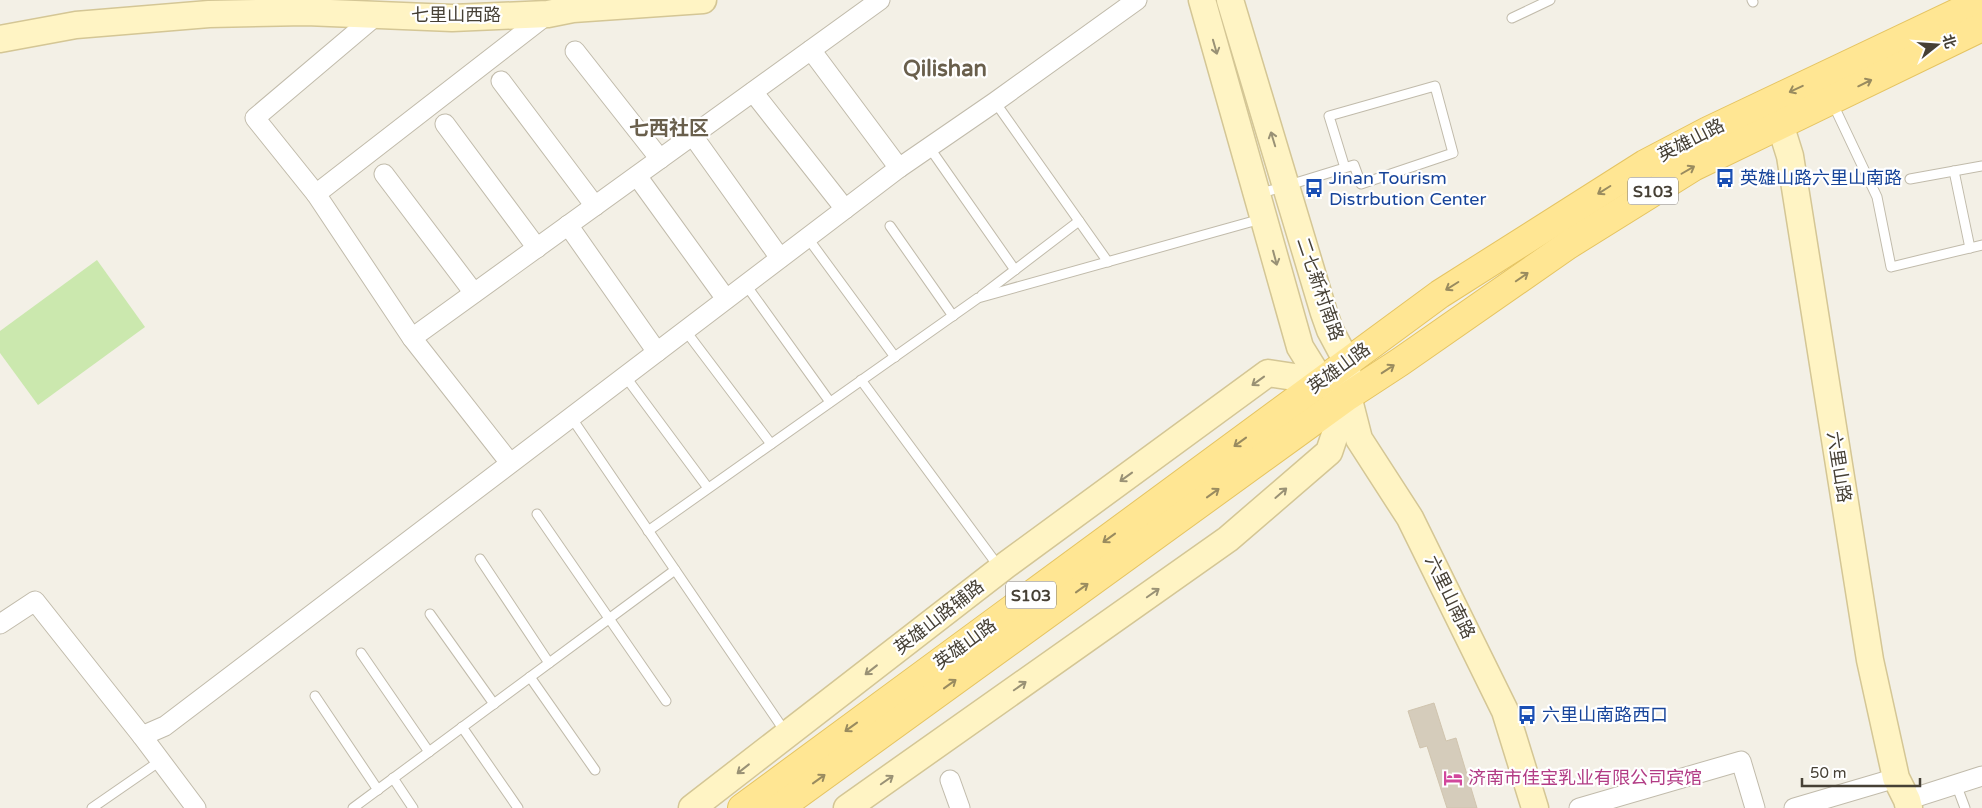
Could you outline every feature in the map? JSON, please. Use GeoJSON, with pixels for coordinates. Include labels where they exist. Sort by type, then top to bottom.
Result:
{"type":"FeatureCollection","features":[{"type":"Feature","properties":{"kind":"main road","name":"英雄山路"},"geometry":{"type":"LineString","coordinates":[[742,808],[1440,294],[1645,164],[1708,131],[1982,1]]}},
{"type":"Feature","properties":{"kind":"main road","name":"英雄山路"},"geometry":{"type":"LineString","coordinates":[[779,808],[1348,396],[1568,245],[1648,193],[1693,167],[1982,27]]}},
{"type":"Feature","properties":{"kind":"street","name":"七里山西路"},"geometry":{"type":"LineString","coordinates":[[0,39],[76,25],[209,14],[306,12],[378,14],[410,8],[452,18],[548,14],[572,9],[702,0]]}},
{"type":"Feature","properties":{"kind":"street"},"geometry":{"type":"LineString","coordinates":[[412,338],[880,0]]}},
{"type":"Feature","properties":{"kind":"street"},"geometry":{"type":"LineString","coordinates":[[142,736],[165,726],[899,168],[1137,0]]}},
{"type":"Feature","properties":{"kind":"street","name":"二七新村南路"},"geometry":{"type":"LineString","coordinates":[[1202,0],[1300,347],[1321,381],[1348,396]]}},
{"type":"Feature","properties":{"kind":"street","name":"二七新村南路"},"geometry":{"type":"LineString","coordinates":[[1230,0],[1330,330],[1347,362],[1348,396]]}},
{"type":"Feature","properties":{"kind":"street"},"geometry":{"type":"LineString","coordinates":[[378,14],[255,118],[316,194],[412,338],[510,463]]}},
{"type":"Feature","properties":{"kind":"street"},"geometry":{"type":"LineString","coordinates":[[316,194],[548,14]]}},
{"type":"Feature","properties":{"kind":"street"},"geometry":{"type":"LineString","coordinates":[[811,50],[899,168]]}},
{"type":"Feature","properties":{"kind":"street"},"geometry":{"type":"LineString","coordinates":[[575,51],[660,159]]}},
{"type":"Feature","properties":{"kind":"street"},"geometry":{"type":"LineString","coordinates":[[501,82],[595,206]]}},
{"type":"Feature","properties":{"kind":"street"},"geometry":{"type":"LineString","coordinates":[[753,92],[845,209]]}},
{"type":"Feature","properties":{"kind":"street"},"geometry":{"type":"LineString","coordinates":[[445,124],[537,248]]}},
{"type":"Feature","properties":{"kind":"street","name":"六里山路"},"geometry":{"type":"LineString","coordinates":[[1780,124],[1790,156],[1870,660],[1904,795]]}},
{"type":"Feature","properties":{"kind":"street"},"geometry":{"type":"LineString","coordinates":[[693,136],[780,258]]}},
{"type":"Feature","properties":{"kind":"street"},"geometry":{"type":"LineString","coordinates":[[384,174],[474,294]]}},
{"type":"Feature","properties":{"kind":"street"},"geometry":{"type":"LineString","coordinates":[[637,176],[726,299]]}},
{"type":"Feature","properties":{"kind":"street"},"geometry":{"type":"LineString","coordinates":[[568,225],[657,352]]}},
{"type":"Feature","properties":{"kind":"street","name":"英雄山路辅路"},"geometry":{"type":"LineString","coordinates":[[692,808],[1001,569],[1268,373],[1321,381]]}},
{"type":"Feature","properties":{"kind":"street"},"geometry":{"type":"LineString","coordinates":[[847,808],[1228,539],[1329,452],[1348,396]]}},
{"type":"Feature","properties":{"kind":"street","name":"六里山南路"},"geometry":{"type":"LineString","coordinates":[[1348,396],[1359,439],[1410,518],[1505,711],[1534,808]]}},
{"type":"Feature","properties":{"kind":"street"},"geometry":{"type":"LineString","coordinates":[[0,624],[35,601],[142,736],[196,808]]}},
{"type":"Feature","properties":{"kind":"street"},"geometry":{"type":"LineString","coordinates":[[1579,808],[1741,761],[1755,808]]}},
{"type":"Feature","properties":{"kind":"street"},"geometry":{"type":"LineString","coordinates":[[1794,808],[1904,795],[1956,784],[1982,776]]}},
{"type":"Feature","properties":{"kind":"street"},"geometry":{"type":"LineString","coordinates":[[950,780],[960,808]]}},
{"type":"Feature","properties":{"kind":"lane"},"geometry":{"type":"LineString","coordinates":[[1512,18],[1550,0]]}},
{"type":"Feature","properties":{"kind":"lane"},"geometry":{"type":"LineString","coordinates":[[1257,194],[1287,186],[1354,165],[1361,184],[1453,153],[1435,86],[1329,116],[1344,168]]}},
{"type":"Feature","properties":{"kind":"lane"},"geometry":{"type":"LineString","coordinates":[[1831,99],[1877,197],[1891,267],[1982,245]]}},
{"type":"Feature","properties":{"kind":"lane"},"geometry":{"type":"LineString","coordinates":[[995,102],[1108,262]]}},
{"type":"Feature","properties":{"kind":"lane"},"geometry":{"type":"LineString","coordinates":[[929,147],[1015,270]]}},
{"type":"Feature","properties":{"kind":"lane"},"geometry":{"type":"LineString","coordinates":[[1910,179],[1982,166]]}},
{"type":"Feature","properties":{"kind":"lane"},"geometry":{"type":"LineString","coordinates":[[1954,171],[1970,248]]}},
{"type":"Feature","properties":{"kind":"lane"},"geometry":{"type":"LineString","coordinates":[[978,298],[1264,219]]}},
{"type":"Feature","properties":{"kind":"lane"},"geometry":{"type":"LineString","coordinates":[[648,530],[953,316],[1079,221]]}},
{"type":"Feature","properties":{"kind":"lane"},"geometry":{"type":"LineString","coordinates":[[890,226],[953,316]]}},
{"type":"Feature","properties":{"kind":"lane"},"geometry":{"type":"LineString","coordinates":[[807,237],[895,356]]}},
{"type":"Feature","properties":{"kind":"lane"},"geometry":{"type":"LineString","coordinates":[[746,285],[830,402]]}},
{"type":"Feature","properties":{"kind":"lane"},"geometry":{"type":"LineString","coordinates":[[685,330],[771,444]]}},
{"type":"Feature","properties":{"kind":"lane"},"geometry":{"type":"LineString","coordinates":[[625,376],[708,488]]}},
{"type":"Feature","properties":{"kind":"lane"},"geometry":{"type":"LineString","coordinates":[[862,380],[1001,569]]}},
{"type":"Feature","properties":{"kind":"lane"},"geometry":{"type":"LineString","coordinates":[[571,417],[787,734]]}},
{"type":"Feature","properties":{"kind":"lane"},"geometry":{"type":"LineString","coordinates":[[537,514],[666,701]]}},
{"type":"Feature","properties":{"kind":"lane"},"geometry":{"type":"LineString","coordinates":[[480,559],[549,663]]}},
{"type":"Feature","properties":{"kind":"lane"},"geometry":{"type":"LineString","coordinates":[[353,808],[675,570]]}},
{"type":"Feature","properties":{"kind":"lane"},"geometry":{"type":"LineString","coordinates":[[430,614],[494,704]]}},
{"type":"Feature","properties":{"kind":"lane"},"geometry":{"type":"LineString","coordinates":[[361,653],[429,752]]}},
{"type":"Feature","properties":{"kind":"lane"},"geometry":{"type":"LineString","coordinates":[[530,677],[595,770]]}},
{"type":"Feature","properties":{"kind":"lane"},"geometry":{"type":"LineString","coordinates":[[315,696],[378,790]]}},
{"type":"Feature","properties":{"kind":"lane"},"geometry":{"type":"LineString","coordinates":[[462,727],[518,808]]}},
{"type":"Feature","properties":{"kind":"lane"},"geometry":{"type":"LineString","coordinates":[[97,807],[160,760]]}},
{"type":"Feature","properties":{"kind":"lane"},"geometry":{"type":"LineString","coordinates":[[393,778],[413,808]]}},
{"type":"Feature","properties":{"kind":"lane"},"geometry":{"type":"LineString","coordinates":[[1956,784],[1965,808]]}},
{"type":"Feature","properties":{"kind":"green space"},"geometry":{"type":"Polygon","coordinates":[[[97,260],[145,327],[38,405],[0,353],[0,331],[97,260]]]}},
{"type":"Feature","properties":{"kind":"building","name":"济南市佳宝乳业有限公司宾馆"},"geometry":{"type":"Polygon","coordinates":[[[1434,703],[1446,741],[1456,738],[1477,808],[1447,808],[1427,746],[1420,748],[1408,711],[1434,703]]]}},
{"type":"Feature","properties":{"kind":"place","name":"英雄山路六里山南路"},"geometry":{"type":"Point","coordinates":[1725,178]}},
{"type":"Feature","properties":{"kind":"place","name":"Jinan Tourism Distrbution Center"},"geometry":{"type":"Point","coordinates":[1314,188]}},
{"type":"Feature","properties":{"kind":"place","name":"六里山南路西口"},"geometry":{"type":"Point","coordinates":[1527,715]}},
{"type":"Feature","properties":{"kind":"place","name":"济南市佳宝乳业有限公司宾馆"},"geometry":{"type":"Point","coordinates":[1453,778]}},
{"type":"Feature","properties":{"kind":"district","name":"Qilishan"},"geometry":{"type":"Point","coordinates":[945,68]}},
{"type":"Feature","properties":{"kind":"district","name":"七西社区"},"geometry":{"type":"Point","coordinates":[669,128]}}]}
